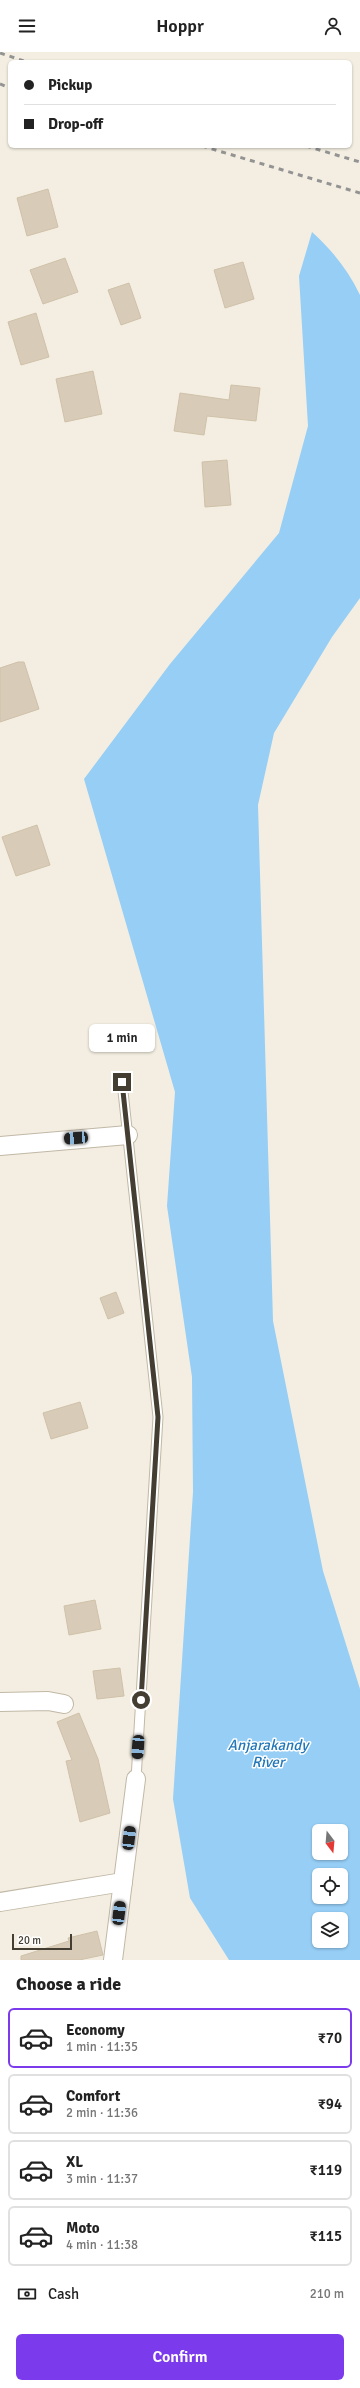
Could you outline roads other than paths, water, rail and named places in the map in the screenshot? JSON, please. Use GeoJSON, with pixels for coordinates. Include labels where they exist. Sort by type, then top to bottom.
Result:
{"type":"FeatureCollection","features":[{"type":"Feature","properties":{"kind":"street"},"geometry":{"type":"LineString","coordinates":[[0,1146],[128,1135]]}},
{"type":"Feature","properties":{"kind":"street"},"geometry":{"type":"LineString","coordinates":[[0,1702],[48,1701],[64,1704]]}},
{"type":"Feature","properties":{"kind":"street"},"geometry":{"type":"LineString","coordinates":[[113,1960],[136,1779]]}},
{"type":"Feature","properties":{"kind":"street"},"geometry":{"type":"LineString","coordinates":[[0,1902],[123,1882]]}},
{"type":"Feature","properties":{"kind":"lane"},"geometry":{"type":"LineString","coordinates":[[122,1082],[158,1417],[136,1779]]}},
{"type":"Feature","properties":{"kind":"water","name":"Anjarakandy River"},"geometry":{"type":"Polygon","coordinates":[[[312,232],[339,261],[360,295],[360,598],[332,637],[274,733],[258,805],[273,1321],[323,1571],[360,1689],[360,1960],[229,1960],[190,1898],[173,1799],[193,1492],[192,1377],[167,1206],[175,1092],[84,779],[170,664],[279,533],[308,426],[299,276],[312,232]]]}},
{"type":"Feature","properties":{"kind":"railway"},"geometry":{"type":"LineString","coordinates":[[0,53],[21,60]]}},
{"type":"Feature","properties":{"kind":"railway"},"geometry":{"type":"LineString","coordinates":[[0,84],[8,87]]}},
{"type":"Feature","properties":{"kind":"railway"},"geometry":{"type":"LineString","coordinates":[[209,148],[360,193]]}},
{"type":"Feature","properties":{"kind":"railway"},"geometry":{"type":"LineString","coordinates":[[313,148],[360,162]]}}]}
